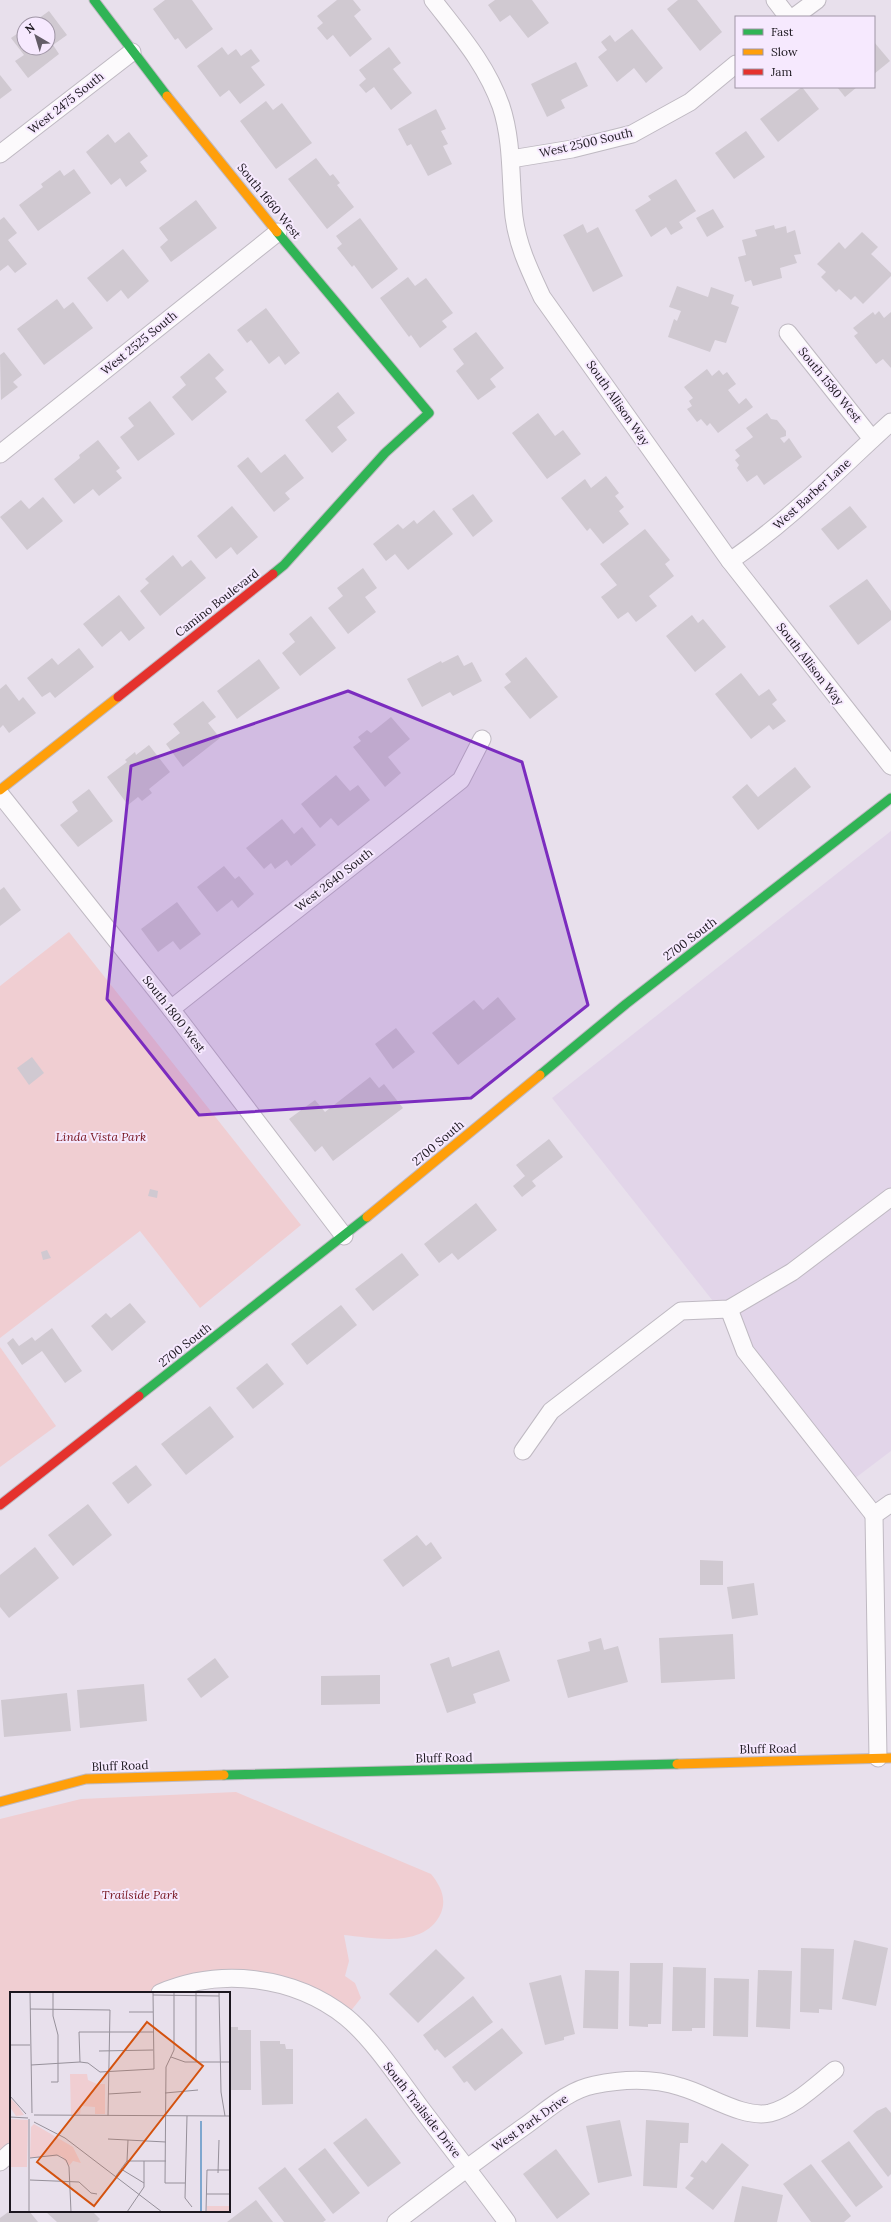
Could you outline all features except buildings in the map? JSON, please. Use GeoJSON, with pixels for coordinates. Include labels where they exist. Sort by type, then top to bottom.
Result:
{"type":"FeatureCollection","features":[{"type":"Feature","properties":{"kind":"main road","name":"South 1660 West"},"geometry":{"type":"LineString","coordinates":[[94,0],[132,52],[278,232],[429,413]]}},
{"type":"Feature","properties":{"kind":"main road","name":"Camino Boulevard"},"geometry":{"type":"LineString","coordinates":[[0,790],[284,565],[385,453],[429,413]]}},
{"type":"Feature","properties":{"kind":"main road","name":"2700 South"},"geometry":{"type":"LineString","coordinates":[[0,1505],[344,1236],[626,1004],[891,798]]}},
{"type":"Feature","properties":{"kind":"main road","name":"Bluff Road"},"geometry":{"type":"LineString","coordinates":[[0,1802],[86,1779],[884,1758]]}},
{"type":"Feature","properties":{"kind":"street","name":"South Allison Way"},"geometry":{"type":"LineString","coordinates":[[433,0],[484,66],[501,107],[511,159],[514,218],[522,255],[542,297],[730,561],[891,766]]}},
{"type":"Feature","properties":{"kind":"street"},"geometry":{"type":"LineString","coordinates":[[775,0],[787,16]]}},
{"type":"Feature","properties":{"kind":"street"},"geometry":{"type":"LineString","coordinates":[[795,16],[817,0]]}},
{"type":"Feature","properties":{"kind":"street","name":"West 2475 South"},"geometry":{"type":"LineString","coordinates":[[0,154],[132,52]]}},
{"type":"Feature","properties":{"kind":"street","name":"West 2500 South"},"geometry":{"type":"LineString","coordinates":[[511,159],[572,149],[632,134],[690,102],[735,65]]}},
{"type":"Feature","properties":{"kind":"street","name":"West 2525 South"},"geometry":{"type":"LineString","coordinates":[[0,454],[278,232]]}},
{"type":"Feature","properties":{"kind":"street","name":"South 1580 West"},"geometry":{"type":"LineString","coordinates":[[788,332],[872,439]]}},
{"type":"Feature","properties":{"kind":"street","name":"West Barber Lane"},"geometry":{"type":"LineString","coordinates":[[730,561],[752,546],[802,505],[891,422]]}},
{"type":"Feature","properties":{"kind":"street","name":"West 2640 South"},"geometry":{"type":"LineString","coordinates":[[171,1009],[461,780],[482,739]]}},
{"type":"Feature","properties":{"kind":"street","name":"South 1800 West"},"geometry":{"type":"LineString","coordinates":[[0,794],[171,1009],[344,1236]]}},
{"type":"Feature","properties":{"kind":"street"},"geometry":{"type":"LineString","coordinates":[[523,1451],[551,1411],[681,1311],[728,1309],[792,1272],[891,1197]]}},
{"type":"Feature","properties":{"kind":"street"},"geometry":{"type":"LineString","coordinates":[[728,1309],[745,1351],[874,1515],[883,1640],[884,1758]]}},
{"type":"Feature","properties":{"kind":"street"},"geometry":{"type":"LineString","coordinates":[[874,1515],[891,1503]]}},
{"type":"Feature","properties":{"kind":"street","name":"South Trailside Drive"},"geometry":{"type":"LineString","coordinates":[[162,1992],[181,1984],[224,1977],[273,1982],[300,1990],[329,2005],[357,2028],[467,2168],[507,2222]]}},
{"type":"Feature","properties":{"kind":"street","name":"West Park Drive"},"geometry":{"type":"LineString","coordinates":[[396,2222],[467,2168],[566,2097],[593,2085],[648,2080],[681,2086],[738,2109],[756,2113],[769,2113],[783,2108],[802,2096],[835,2070]]}},
{"type":"Feature","properties":{"kind":"street"},"geometry":{"type":"LineString","coordinates":[[0,2162],[10,2153]]}},
{"type":"Feature","properties":{"kind":"highlighted area"},"geometry":{"type":"Polygon","coordinates":[[[348,691],[522,762],[588,1005],[471,1098],[199,1115],[107,999],[131,766],[348,691]]]}},
{"type":"Feature","properties":{"kind":"shaded area"},"geometry":{"type":"Polygon","coordinates":[[[891,831],[891,1451],[854,1479],[552,1098],[891,831]]]}},
{"type":"Feature","properties":{"kind":"green space","name":"Linda Vista Park"},"geometry":{"type":"Polygon","coordinates":[[[69,932],[301,1225],[200,1308],[140,1231],[0,1338],[0,986],[69,932]]]}},
{"type":"Feature","properties":{"kind":"green space"},"geometry":{"type":"Polygon","coordinates":[[[0,1347],[56,1426],[0,1467],[0,1347]]]}},
{"type":"Feature","properties":{"kind":"green space","name":"Trailside Park"},"geometry":{"type":"Polygon","coordinates":[[[236,1792],[431,1874],[442,1892],[443,1907],[434,1924],[423,1932],[411,1937],[384,1939],[344,1935],[349,1961],[345,1976],[355,1983],[361,1998],[346,2017],[273,1982],[170,1992],[10,1992],[10,2153],[0,2162],[0,1819],[81,1799],[236,1792]]]}},
{"type":"Feature","properties":{"kind":"traffic: fast"},"geometry":{"type":"LineString","coordinates":[[94,0],[167,96]]}},
{"type":"Feature","properties":{"kind":"traffic: fast"},"geometry":{"type":"LineString","coordinates":[[273,574],[284,565],[385,453],[429,413],[277,232]]}},
{"type":"Feature","properties":{"kind":"traffic: fast"},"geometry":{"type":"LineString","coordinates":[[540,1075],[626,1004],[891,798]]}},
{"type":"Feature","properties":{"kind":"traffic: fast"},"geometry":{"type":"LineString","coordinates":[[139,1396],[367,1217]]}},
{"type":"Feature","properties":{"kind":"traffic: fast"},"geometry":{"type":"LineString","coordinates":[[224,1775],[677,1764]]}},
{"type":"Feature","properties":{"kind":"traffic: slow"},"geometry":{"type":"LineString","coordinates":[[167,96],[277,232]]}},
{"type":"Feature","properties":{"kind":"traffic: slow"},"geometry":{"type":"LineString","coordinates":[[0,790],[118,697]]}},
{"type":"Feature","properties":{"kind":"traffic: slow"},"geometry":{"type":"LineString","coordinates":[[367,1217],[540,1075]]}},
{"type":"Feature","properties":{"kind":"traffic: slow"},"geometry":{"type":"LineString","coordinates":[[677,1764],[891,1758]]}},
{"type":"Feature","properties":{"kind":"traffic: slow"},"geometry":{"type":"LineString","coordinates":[[0,1802],[86,1779],[224,1775]]}},
{"type":"Feature","properties":{"kind":"traffic: jam"},"geometry":{"type":"LineString","coordinates":[[118,697],[273,574]]}},
{"type":"Feature","properties":{"kind":"traffic: jam"},"geometry":{"type":"LineString","coordinates":[[0,1505],[139,1396]]}}]}
